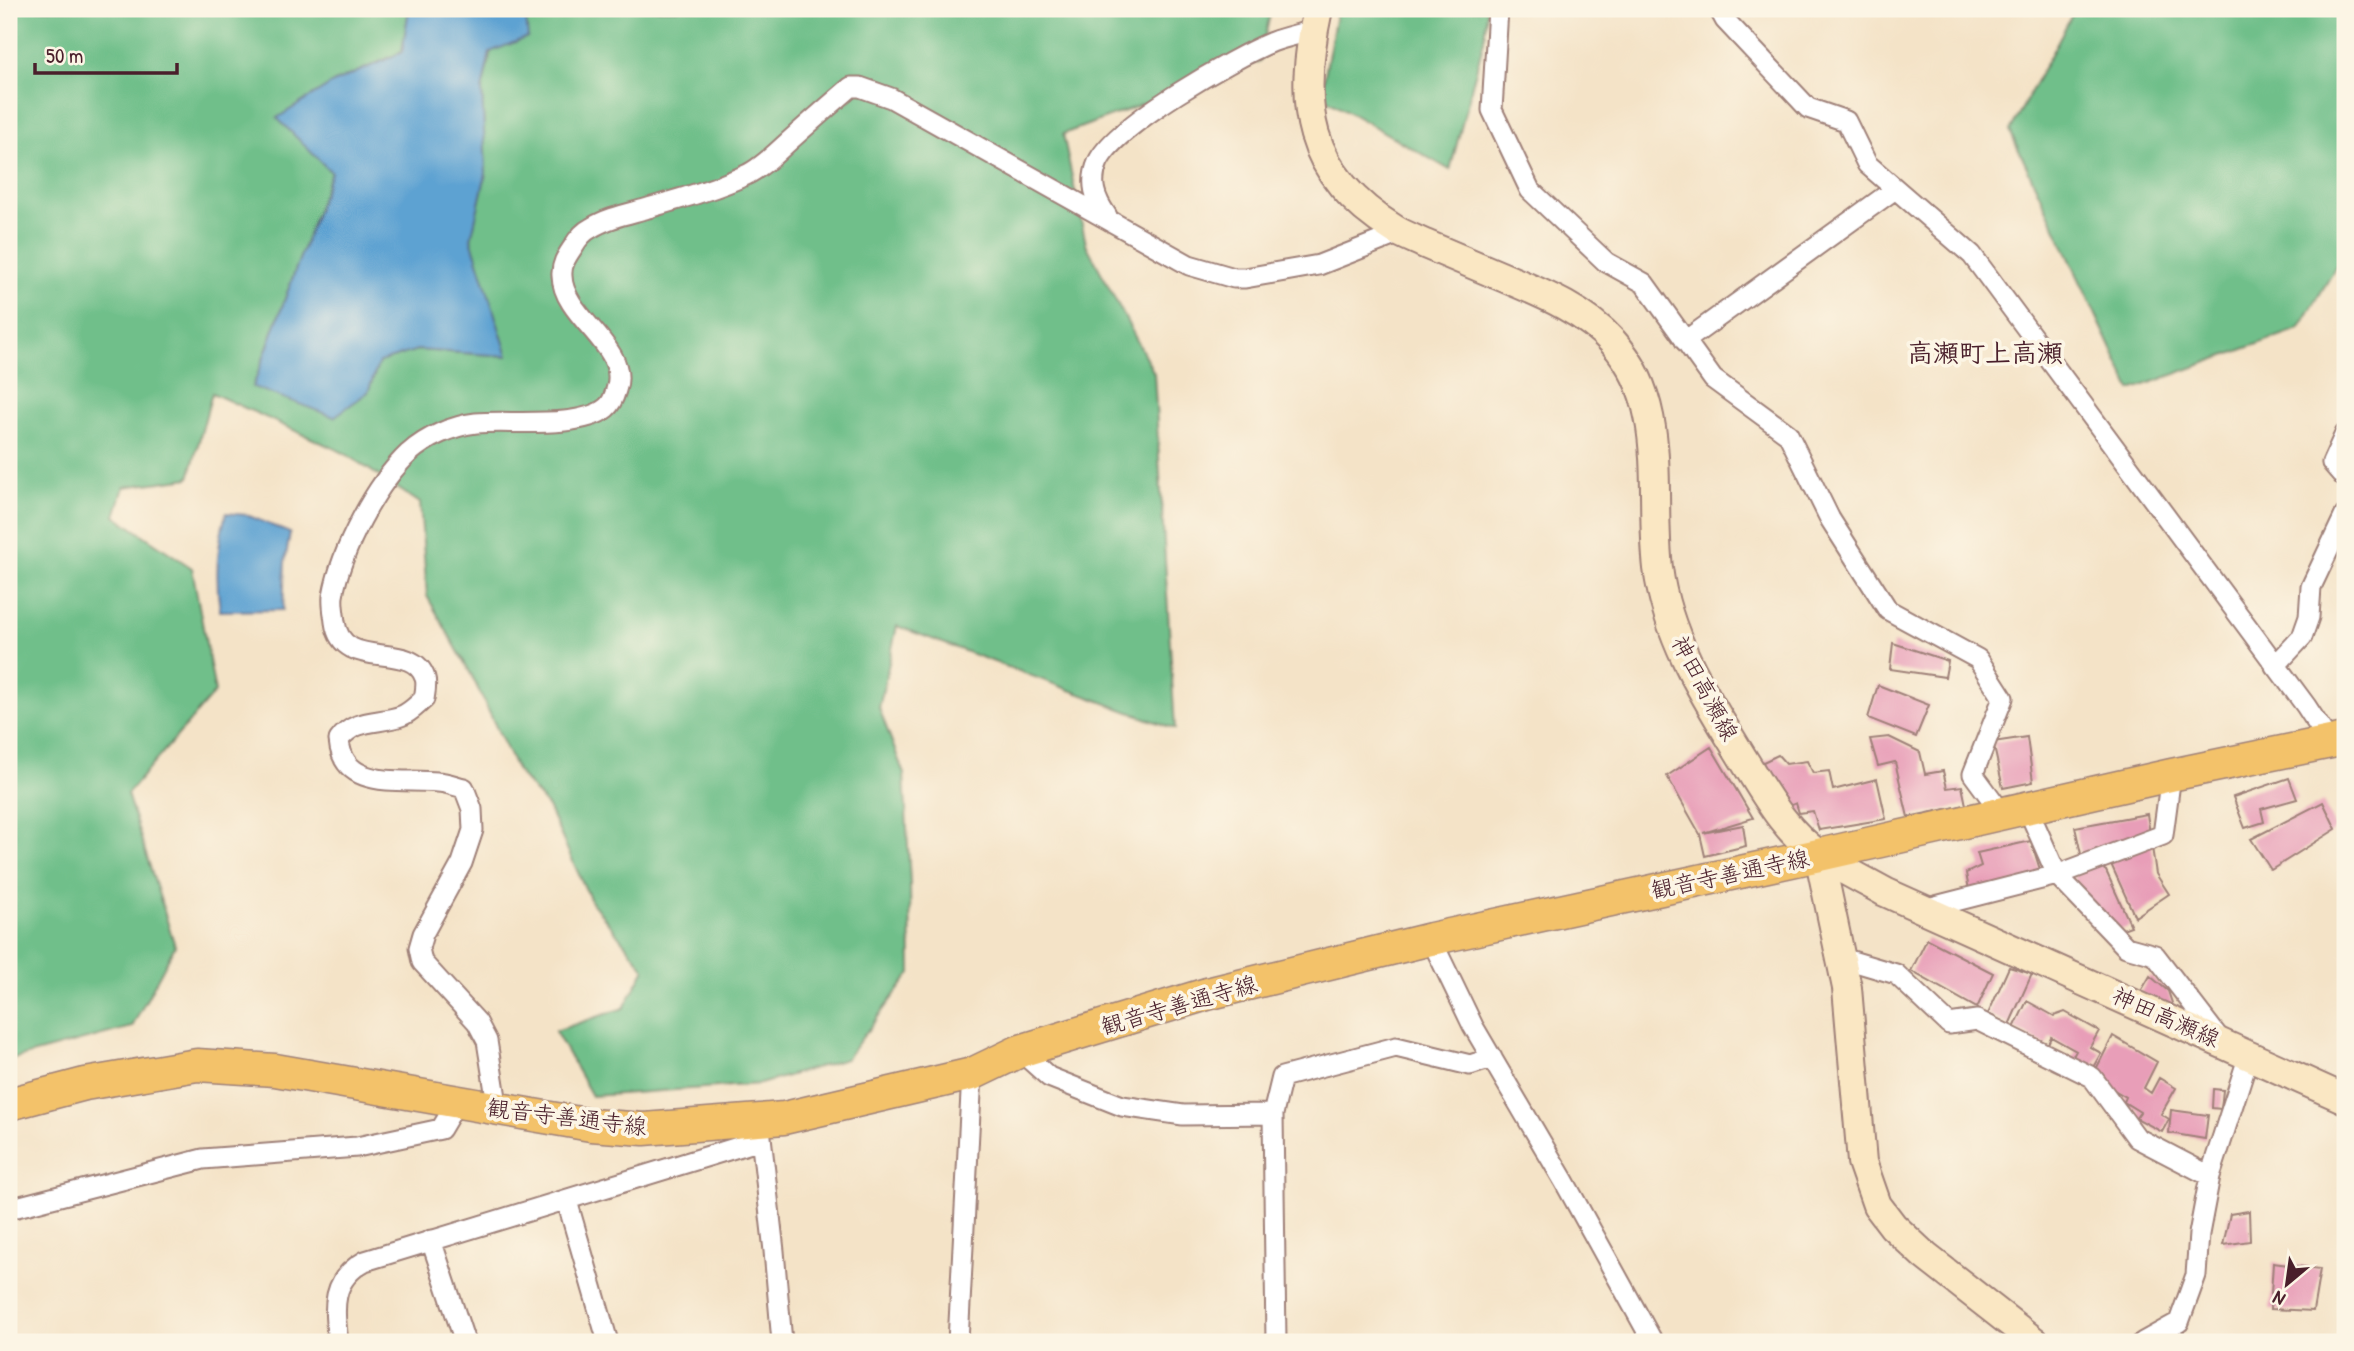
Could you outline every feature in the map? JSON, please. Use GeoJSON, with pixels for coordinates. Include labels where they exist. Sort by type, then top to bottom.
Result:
{"type":"FeatureCollection","features":[{"type":"Feature","properties":{"kind":"main road","name":"神田高瀬線"},"geometry":{"type":"LineString","coordinates":[[1316,19],[1308,57],[1308,103],[1317,144],[1334,174],[1358,204],[1400,233],[1545,295],[1582,316],[1613,341],[1634,370],[1650,411],[1655,451],[1658,569],[1668,616],[1686,662],[1709,704],[1777,814],[1819,855],[1885,892],[2345,1099]]}},
{"type":"Feature","properties":{"kind":"main road","name":"観音寺善通寺線"},"geometry":{"type":"LineString","coordinates":[[9,1104],[85,1084],[197,1065],[275,1070],[591,1125],[643,1129],[760,1130],[784,1118],[972,1074],[1020,1051],[1208,994],[1431,939],[2171,775],[2337,741]]}},
{"type":"Feature","properties":{"kind":"main road"},"geometry":{"type":"LineString","coordinates":[[1819,855],[1847,988],[1862,1162],[1877,1205],[1893,1226],[1924,1256],[2035,1342]]}},
{"type":"Feature","properties":{"kind":"street"},"geometry":{"type":"LineString","coordinates":[[1497,9],[1492,110],[1530,190],[1606,262],[1644,283],[1713,379],[1788,434],[1830,519],[1888,610],[1978,659],[2003,698],[1973,774],[2014,810],[2057,875],[2126,947],[2155,955],[2222,1043]]}},
{"type":"Feature","properties":{"kind":"street"},"geometry":{"type":"LineString","coordinates":[[1719,9],[1725,20],[1808,108],[1846,121],[1867,164],[1972,255],[2275,666],[2337,741]]}},
{"type":"Feature","properties":{"kind":"street"},"geometry":{"type":"LineString","coordinates":[[1110,220],[1096,200],[1093,178],[1098,162],[1108,147],[1139,120],[1198,80],[1316,19]]}},
{"type":"Feature","properties":{"kind":"street"},"geometry":{"type":"LineString","coordinates":[[498,1110],[487,1041],[477,1022],[422,962],[419,948],[423,934],[462,863],[472,830],[472,809],[464,788],[440,782],[377,779],[358,775],[346,764],[339,740],[347,729],[402,716],[424,699],[426,680],[419,667],[400,658],[353,650],[341,639],[336,629],[332,599],[350,539],[386,481],[410,452],[442,432],[475,424],[565,421],[593,416],[607,408],[619,383],[617,368],[602,340],[571,304],[562,278],[563,264],[577,240],[589,228],[749,174],[851,86],[891,98],[1189,265],[1234,278],[1320,265],[1400,233]]}},
{"type":"Feature","properties":{"kind":"street"},"geometry":{"type":"LineString","coordinates":[[1685,341],[1895,189]]}},
{"type":"Feature","properties":{"kind":"street"},"geometry":{"type":"LineString","coordinates":[[2345,434],[2332,464],[2345,478]]}},
{"type":"Feature","properties":{"kind":"street"},"geometry":{"type":"LineString","coordinates":[[2275,666],[2302,637],[2309,617],[2311,587],[2345,514]]}},
{"type":"Feature","properties":{"kind":"street"},"geometry":{"type":"LineString","coordinates":[[1924,909],[2057,875],[2163,835],[2171,775]]}},
{"type":"Feature","properties":{"kind":"street"},"geometry":{"type":"LineString","coordinates":[[1431,939],[1473,1026],[1564,1181],[1653,1342]]}},
{"type":"Feature","properties":{"kind":"street"},"geometry":{"type":"LineString","coordinates":[[1842,958],[1896,974],[1949,1024],[1977,1020],[2092,1077],[2137,1138],[2210,1176]]}},
{"type":"Feature","properties":{"kind":"street"},"geometry":{"type":"LineString","coordinates":[[1276,1342],[1273,1114],[1282,1077],[1396,1047],[1470,1065],[1492,1058]]}},
{"type":"Feature","properties":{"kind":"street"},"geometry":{"type":"LineString","coordinates":[[1020,1051],[1049,1077],[1122,1106],[1183,1115],[1273,1114]]}},
{"type":"Feature","properties":{"kind":"street"},"geometry":{"type":"LineString","coordinates":[[2143,1342],[2179,1322],[2196,1275],[2199,1234],[2210,1176],[2249,1055]]}},
{"type":"Feature","properties":{"kind":"street"},"geometry":{"type":"LineString","coordinates":[[958,1342],[972,1074]]}},
{"type":"Feature","properties":{"kind":"street"},"geometry":{"type":"LineString","coordinates":[[9,1209],[203,1159],[357,1147],[412,1136],[441,1129],[457,1102]]}},
{"type":"Feature","properties":{"kind":"street"},"geometry":{"type":"LineString","coordinates":[[338,1342],[334,1305],[341,1284],[352,1269],[365,1261],[567,1201],[760,1130],[775,1251],[782,1342]]}},
{"type":"Feature","properties":{"kind":"street"},"geometry":{"type":"LineString","coordinates":[[567,1201],[608,1342]]}},
{"type":"Feature","properties":{"kind":"street"},"geometry":{"type":"LineString","coordinates":[[431,1240],[465,1342]]}},
{"type":"Feature","properties":{"kind":"green space"},"geometry":{"type":"Polygon","coordinates":[[[9,9],[409,9],[402,52],[333,83],[331,172],[253,387],[368,392],[379,362],[417,350],[507,356],[471,239],[486,173],[482,90],[491,51],[526,18],[517,9],[1271,9],[1260,61],[1063,134],[1086,244],[1154,373],[1175,729],[897,626],[879,708],[904,774],[910,883],[911,973],[846,1059],[760,1084],[592,1096],[555,1031],[624,1008],[645,969],[591,901],[548,807],[517,771],[472,676],[427,596],[420,503],[344,453],[212,393],[189,478],[124,487],[115,516],[192,568],[215,692],[127,794],[175,946],[132,1027],[9,1060],[9,9]]]}},
{"type":"Feature","properties":{"kind":"green space"},"geometry":{"type":"Polygon","coordinates":[[[1337,9],[1487,9],[1484,40],[1450,170],[1321,96],[1337,9]]]}},
{"type":"Feature","properties":{"kind":"green space"},"geometry":{"type":"Polygon","coordinates":[[[2075,9],[2345,9],[2345,252],[2299,329],[2131,390],[2010,131],[2075,9]]]}},
{"type":"Feature","properties":{"kind":"water"},"geometry":{"type":"Polygon","coordinates":[[[409,9],[517,9],[526,18],[528,37],[490,52],[482,90],[486,173],[471,239],[508,356],[417,350],[379,362],[368,392],[334,417],[253,387],[331,172],[277,118],[333,83],[402,52],[409,9]]]}},
{"type":"Feature","properties":{"kind":"water"},"geometry":{"type":"Polygon","coordinates":[[[226,513],[247,515],[290,533],[285,562],[283,610],[220,611],[218,562],[226,513]]]}},
{"type":"Feature","properties":{"kind":"building"},"geometry":{"type":"Polygon","coordinates":[[[1893,643],[1948,661],[1945,677],[1890,669],[1893,643]]]}},
{"type":"Feature","properties":{"kind":"building"},"geometry":{"type":"Polygon","coordinates":[[[1878,685],[1929,705],[1916,737],[1868,718],[1878,685]]]}},
{"type":"Feature","properties":{"kind":"building"},"geometry":{"type":"Polygon","coordinates":[[[1889,737],[1920,752],[1925,774],[1943,771],[1947,788],[1962,786],[1966,805],[1908,817],[1895,762],[1878,766],[1870,739],[1889,737]]]}},
{"type":"Feature","properties":{"kind":"building"},"geometry":{"type":"Polygon","coordinates":[[[2027,737],[2033,782],[2003,788],[1993,742],[2027,737]]]}},
{"type":"Feature","properties":{"kind":"building"},"geometry":{"type":"Polygon","coordinates":[[[1711,747],[1753,818],[1703,833],[1743,825],[1746,846],[1705,856],[1700,834],[1667,776],[1711,747]]]}},
{"type":"Feature","properties":{"kind":"building"},"geometry":{"type":"Polygon","coordinates":[[[1778,755],[1786,764],[1807,761],[1813,773],[1829,771],[1833,790],[1877,779],[1886,819],[1819,830],[1813,811],[1799,813],[1796,803],[1787,807],[1761,763],[1778,755]]]}},
{"type":"Feature","properties":{"kind":"building"},"geometry":{"type":"Polygon","coordinates":[[[2289,778],[2297,799],[2261,809],[2264,822],[2245,828],[2233,797],[2289,778]]]}},
{"type":"Feature","properties":{"kind":"building"},"geometry":{"type":"Polygon","coordinates":[[[2323,802],[2336,829],[2271,870],[2251,839],[2323,802]]]}},
{"type":"Feature","properties":{"kind":"building"},"geometry":{"type":"Polygon","coordinates":[[[2147,814],[2156,874],[2169,894],[2135,917],[2111,864],[2083,863],[2075,827],[2147,814]]]}},
{"type":"Feature","properties":{"kind":"building"},"geometry":{"type":"Polygon","coordinates":[[[2031,841],[2042,876],[1970,896],[1966,873],[1981,866],[1977,853],[2031,841]]]}},
{"type":"Feature","properties":{"kind":"building"},"geometry":{"type":"Polygon","coordinates":[[[2102,862],[2131,926],[2104,936],[2073,876],[2102,862]]]}},
{"type":"Feature","properties":{"kind":"building"},"geometry":{"type":"Polygon","coordinates":[[[1927,939],[1993,973],[1977,1008],[1911,971],[1927,939]]]}},
{"type":"Feature","properties":{"kind":"building"},"geometry":{"type":"Polygon","coordinates":[[[2009,967],[2032,974],[2009,1025],[1988,1014],[2009,967]]]}},
{"type":"Feature","properties":{"kind":"building"},"geometry":{"type":"Polygon","coordinates":[[[2150,976],[2168,991],[2174,1009],[2140,993],[2150,976]]]}},
{"type":"Feature","properties":{"kind":"building"},"geometry":{"type":"Polygon","coordinates":[[[2027,1001],[2054,1016],[2065,1012],[2099,1031],[2090,1047],[2101,1053],[2091,1071],[2071,1060],[2076,1051],[2051,1037],[2047,1046],[2014,1028],[2027,1001]]]}},
{"type":"Feature","properties":{"kind":"building"},"geometry":{"type":"Polygon","coordinates":[[[2113,1036],[2157,1062],[2144,1088],[2151,1093],[2159,1078],[2176,1088],[2161,1114],[2169,1119],[2162,1132],[2136,1118],[2140,1112],[2124,1102],[2126,1097],[2092,1077],[2113,1036]]]}},
{"type":"Feature","properties":{"kind":"building"},"geometry":{"type":"Polygon","coordinates":[[[2213,1089],[2223,1090],[2221,1109],[2212,1108],[2213,1089]]]}},
{"type":"Feature","properties":{"kind":"building"},"geometry":{"type":"Polygon","coordinates":[[[2171,1110],[2208,1115],[2205,1139],[2169,1133],[2171,1110]]]}},
{"type":"Feature","properties":{"kind":"building"},"geometry":{"type":"Polygon","coordinates":[[[2249,1211],[2250,1241],[2223,1245],[2230,1214],[2249,1211]]]}},
{"type":"Feature","properties":{"kind":"building"},"geometry":{"type":"Polygon","coordinates":[[[2273,1263],[2320,1269],[2313,1311],[2270,1309],[2273,1263]]]}},
{"type":"Feature","properties":{"kind":"district","name":"高瀬町上高瀬"},"geometry":{"type":"Point","coordinates":[1985,353]}}]}
